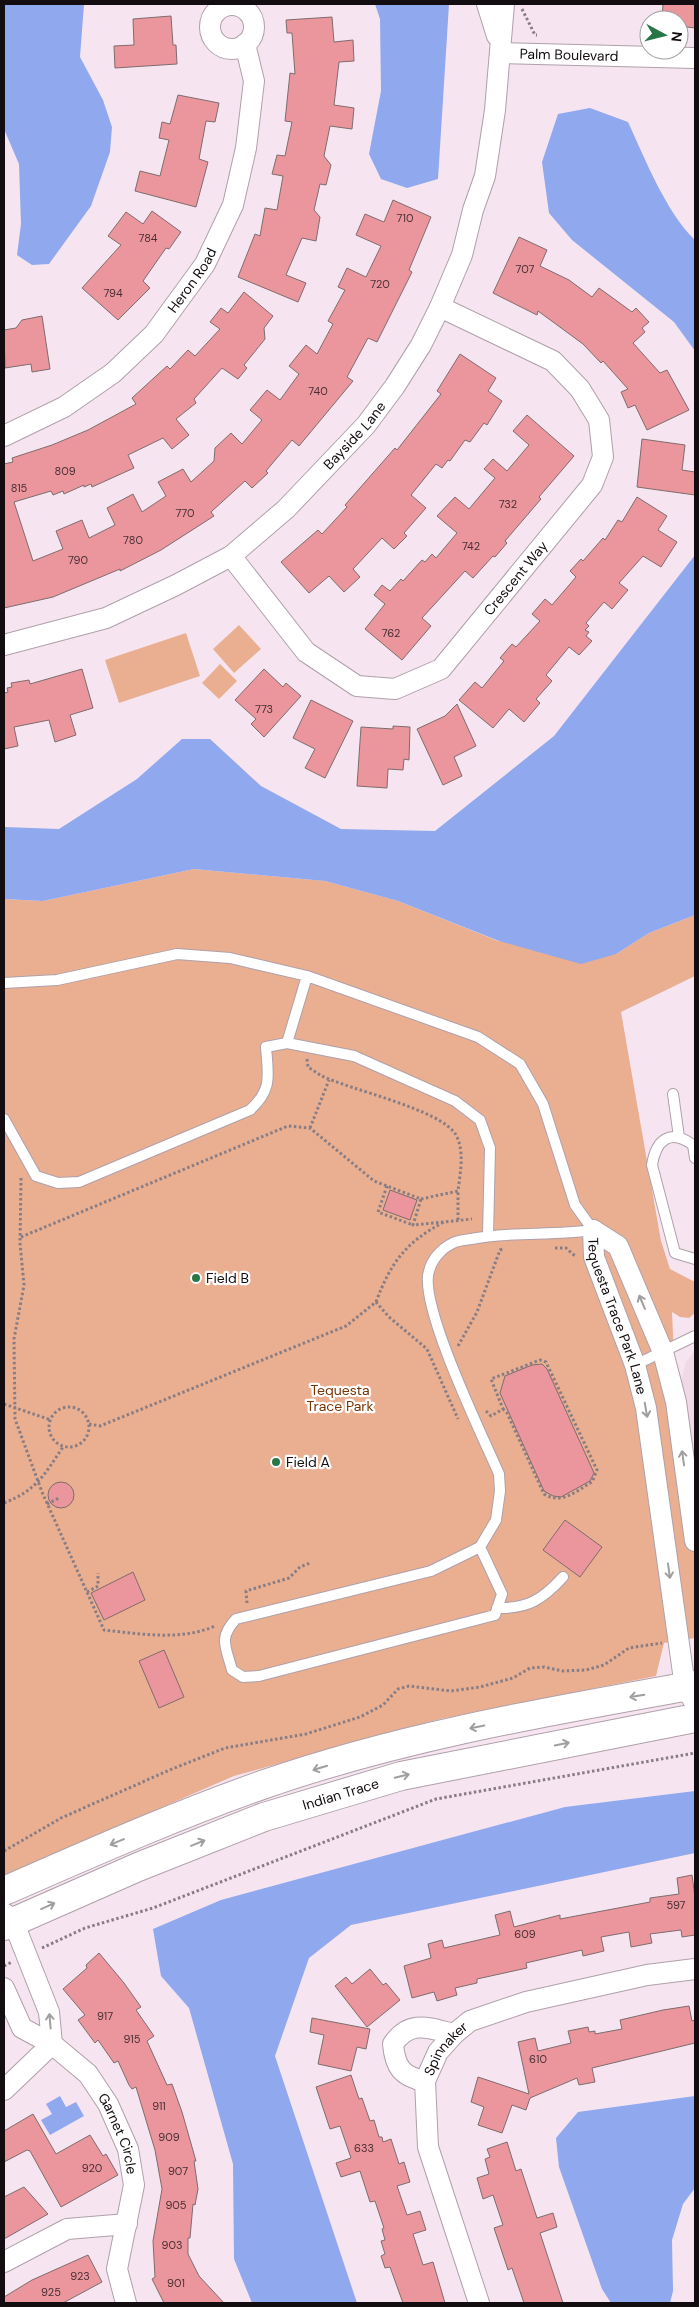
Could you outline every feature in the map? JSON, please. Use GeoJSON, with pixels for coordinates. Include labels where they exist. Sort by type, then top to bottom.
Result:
{"type":"FeatureCollection","features":[{"type":"Feature","properties":{"kind":"main road"},"geometry":{"type":"LineString","coordinates":[[4,1891],[162,1823],[282,1779],[395,1746],[538,1714],[692,1692]]}},
{"type":"Feature","properties":{"kind":"main road","name":"Indian Trace"},"geometry":{"type":"LineString","coordinates":[[7,1920],[282,1811],[401,1776],[695,1718]]}},
{"type":"Feature","properties":{"kind":"street","name":"Bayside Lane"},"geometry":{"type":"LineString","coordinates":[[488,4],[501,53]]}},
{"type":"Feature","properties":{"kind":"street","name":"Bayside Lane"},"geometry":{"type":"LineString","coordinates":[[4,645],[106,618],[176,585],[231,556],[286,509],[366,425],[395,386],[416,353],[440,307],[462,255],[484,176],[501,53],[504,4]]}},
{"type":"Feature","properties":{"kind":"street","name":"Heron Road"},"geometry":{"type":"LineString","coordinates":[[4,436],[64,407],[113,373],[154,334],[205,264],[233,206],[246,148],[254,81],[246,44]]}},
{"type":"Feature","properties":{"kind":"street","name":"Palm Boulevard"},"geometry":{"type":"LineString","coordinates":[[501,53],[695,58]]}},
{"type":"Feature","properties":{"kind":"street","name":"Crescent Way"},"geometry":{"type":"LineString","coordinates":[[231,556],[306,652],[357,686],[395,690],[441,669],[592,485],[603,457],[599,420],[580,389],[553,361],[440,307]]}},
{"type":"Feature","properties":{"kind":"street","name":"Tequesta Trace Park Lane"},"geometry":{"type":"LineString","coordinates":[[593,1230],[618,1246],[663,1352],[676,1402],[695,1541]]}},
{"type":"Feature","properties":{"kind":"street","name":"Tequesta Trace Park Lane"},"geometry":{"type":"LineString","coordinates":[[593,1230],[594,1257],[635,1365],[646,1408],[692,1692]]}},
{"type":"Feature","properties":{"kind":"street"},"geometry":{"type":"LineString","coordinates":[[4,2090],[52,2044],[49,2012],[27,1955],[7,1920]]}},
{"type":"Feature","properties":{"kind":"street","name":"Spinnaker"},"geometry":{"type":"LineString","coordinates":[[479,2303],[428,2146],[425,2081],[438,2052],[454,2034],[470,2021],[526,2002],[647,1975],[695,1969]]}},
{"type":"Feature","properties":{"kind":"street"},"geometry":{"type":"LineString","coordinates":[[6,1994],[39,1986]]}},
{"type":"Feature","properties":{"kind":"street","name":"Garnet Circle"},"geometry":{"type":"LineString","coordinates":[[6,1994],[22,2028],[52,2044],[88,2074],[108,2104],[128,2149],[134,2185],[117,2269],[126,2303]]}},
{"type":"Feature","properties":{"kind":"street"},"geometry":{"type":"LineString","coordinates":[[425,2081],[414,2079],[404,2073],[394,2061],[393,2044],[400,2034],[410,2028],[425,2027],[454,2034]]}},
{"type":"Feature","properties":{"kind":"street"},"geometry":{"type":"LineString","coordinates":[[4,2262],[67,2228],[127,2224]]}},
{"type":"Feature","properties":{"kind":"lane"},"geometry":{"type":"LineString","coordinates":[[4,983],[57,980],[177,954],[230,958],[307,976],[478,1037],[520,1064],[543,1104],[575,1204],[593,1230],[566,1234],[488,1236],[454,1242],[438,1254],[428,1272],[428,1297],[448,1356],[499,1474],[500,1491],[496,1520],[480,1547],[432,1571],[236,1619],[225,1633],[232,1670],[243,1677],[259,1676],[495,1615],[502,1594],[480,1547]]}},
{"type":"Feature","properties":{"kind":"lane"},"geometry":{"type":"LineString","coordinates":[[287,1043],[307,976]]}},
{"type":"Feature","properties":{"kind":"lane"},"geometry":{"type":"LineString","coordinates":[[4,1119],[36,1176],[58,1183],[79,1182],[250,1110],[265,1094],[268,1084],[266,1047],[287,1043],[354,1056],[455,1101],[480,1120],[490,1148],[488,1236]]}},
{"type":"Feature","properties":{"kind":"lane"},"geometry":{"type":"LineString","coordinates":[[673,1094],[678,1137]]}},
{"type":"Feature","properties":{"kind":"lane"},"geometry":{"type":"LineString","coordinates":[[695,1158],[693,1145],[683,1138],[672,1136],[662,1141],[654,1154],[652,1165],[675,1253],[695,1259]]}},
{"type":"Feature","properties":{"kind":"lane"},"geometry":{"type":"LineString","coordinates":[[635,1365],[695,1336]]}},
{"type":"Feature","properties":{"kind":"lane"},"geometry":{"type":"LineString","coordinates":[[497,1608],[513,1608],[531,1603],[548,1594],[563,1577]]}},
{"type":"Feature","properties":{"kind":"path"},"geometry":{"type":"LineString","coordinates":[[521,4],[521,9],[535,35],[544,36]]}},
{"type":"Feature","properties":{"kind":"path"},"geometry":{"type":"LineString","coordinates":[[307,1058],[308,1067],[329,1080],[440,1119],[455,1134],[462,1154],[458,1191],[458,1220]]}},
{"type":"Feature","properties":{"kind":"path"},"geometry":{"type":"LineString","coordinates":[[310,1128],[329,1080]]}},
{"type":"Feature","properties":{"kind":"path"},"geometry":{"type":"LineString","coordinates":[[21,1237],[288,1126],[310,1128],[374,1181],[421,1199],[458,1191]]}},
{"type":"Feature","properties":{"kind":"path"},"geometry":{"type":"LineString","coordinates":[[21,1175],[21,1237],[24,1285],[14,1339],[15,1409],[16,1419],[47,1504],[104,1630],[157,1636],[200,1633],[217,1625]]}},
{"type":"Feature","properties":{"kind":"path"},"geometry":{"type":"LineString","coordinates":[[387,1186],[378,1212],[413,1225],[472,1219]]}},
{"type":"Feature","properties":{"kind":"path"},"geometry":{"type":"LineString","coordinates":[[413,1225],[421,1199]]}},
{"type":"Feature","properties":{"kind":"path"},"geometry":{"type":"LineString","coordinates":[[89,1424],[100,1426],[346,1326],[376,1302],[391,1266],[402,1253],[423,1233],[446,1221]]}},
{"type":"Feature","properties":{"kind":"path"},"geometry":{"type":"LineString","coordinates":[[547,1248],[566,1248],[580,1260]]}},
{"type":"Feature","properties":{"kind":"path"},"geometry":{"type":"LineString","coordinates":[[457,1348],[477,1312],[500,1250],[510,1249]]}},
{"type":"Feature","properties":{"kind":"path"},"geometry":{"type":"LineString","coordinates":[[376,1302],[389,1317],[427,1348],[458,1419]]}},
{"type":"Feature","properties":{"kind":"path"},"geometry":{"type":"LineString","coordinates":[[540,1360],[546,1362],[597,1470],[592,1482],[560,1499],[553,1500],[544,1494],[507,1413],[503,1409],[490,1379],[540,1360]]}},
{"type":"Feature","properties":{"kind":"path"},"geometry":{"type":"LineString","coordinates":[[4,1404],[51,1420]]}},
{"type":"Feature","properties":{"kind":"path"},"geometry":{"type":"LineString","coordinates":[[72,1408],[83,1413],[89,1424],[89,1431],[82,1442],[70,1447],[63,1446],[52,1439],[50,1432],[51,1420],[59,1410],[72,1408]]}},
{"type":"Feature","properties":{"kind":"path"},"geometry":{"type":"LineString","coordinates":[[482,1408],[491,1416],[503,1409]]}},
{"type":"Feature","properties":{"kind":"path"},"geometry":{"type":"LineString","coordinates":[[4,1504],[38,1483],[63,1446]]}},
{"type":"Feature","properties":{"kind":"path"},"geometry":{"type":"LineString","coordinates":[[47,1504],[59,1498]]}},
{"type":"Feature","properties":{"kind":"path"},"geometry":{"type":"LineString","coordinates":[[239,1608],[247,1603],[246,1591],[289,1578],[300,1566],[310,1563]]}},
{"type":"Feature","properties":{"kind":"path"},"geometry":{"type":"LineString","coordinates":[[87,1592],[98,1586],[98,1573]]}},
{"type":"Feature","properties":{"kind":"path"},"geometry":{"type":"LineString","coordinates":[[4,1851],[62,1818],[172,1769],[225,1748],[306,1734],[360,1717],[383,1705],[398,1689],[408,1686],[451,1691],[480,1687],[512,1678],[530,1668],[544,1667],[564,1671],[586,1670],[604,1665],[629,1648],[664,1643],[663,1634]]}},
{"type":"Feature","properties":{"kind":"path"},"geometry":{"type":"LineString","coordinates":[[4,1966],[85,1928],[153,1908],[436,1799],[695,1753]]}},
{"type":"Feature","properties":{"kind":"shaded area"},"geometry":{"type":"Polygon","coordinates":[[[695,1351],[695,1541],[676,1402],[686,1362],[695,1351]]]}},
{"type":"Feature","properties":{"kind":"green space"},"geometry":{"type":"Polygon","coordinates":[[[239,625],[261,649],[234,673],[213,649],[239,625]]]}},
{"type":"Feature","properties":{"kind":"green space"},"geometry":{"type":"Polygon","coordinates":[[[186,633],[200,676],[119,703],[105,660],[186,633]]]}},
{"type":"Feature","properties":{"kind":"green space"},"geometry":{"type":"Polygon","coordinates":[[[220,664],[237,681],[219,699],[202,683],[220,664]]]}},
{"type":"Feature","properties":{"kind":"green space","name":"Tequesta Trace Park"},"geometry":{"type":"Polygon","coordinates":[[[194,869],[325,881],[398,901],[498,941],[616,954],[649,933],[695,915],[695,976],[621,1012],[661,1241],[670,1269],[695,1282],[695,1313],[689,1318],[680,1317],[672,1312],[676,1402],[695,1541],[695,1638],[664,1643],[656,1676],[440,1719],[234,1776],[4,1876],[4,899],[43,901],[194,869]]]}},
{"type":"Feature","properties":{"kind":"water"},"geometry":{"type":"Polygon","coordinates":[[[4,4],[84,4],[80,57],[103,100],[112,127],[110,152],[91,206],[49,264],[32,265],[17,255],[21,224],[19,164],[4,129],[4,4]]]}},
{"type":"Feature","properties":{"kind":"water"},"geometry":{"type":"Polygon","coordinates":[[[375,4],[449,4],[438,179],[407,188],[381,179],[369,154],[381,91],[380,19],[375,4]]]}},
{"type":"Feature","properties":{"kind":"water"},"geometry":{"type":"Polygon","coordinates":[[[590,108],[628,122],[666,200],[684,228],[695,240],[695,351],[674,322],[572,240],[549,213],[542,162],[558,114],[590,108]]]}},
{"type":"Feature","properties":{"kind":"water"},"geometry":{"type":"Polygon","coordinates":[[[695,555],[695,915],[649,933],[616,954],[581,964],[499,941],[398,901],[325,881],[194,869],[43,901],[4,899],[4,827],[59,829],[137,779],[182,739],[210,739],[261,786],[341,829],[435,831],[554,736],[695,555]]]}},
{"type":"Feature","properties":{"kind":"water"},"geometry":{"type":"Polygon","coordinates":[[[695,1791],[695,1853],[351,1925],[309,1958],[275,2056],[357,2303],[252,2303],[234,2259],[233,2164],[189,2008],[161,1976],[153,1929],[221,1900],[565,1807],[695,1791]]]}},
{"type":"Feature","properties":{"kind":"water"},"geometry":{"type":"Polygon","coordinates":[[[60,2096],[66,2107],[76,2102],[84,2116],[50,2135],[41,2120],[52,2114],[46,2104],[60,2096]]]}},
{"type":"Feature","properties":{"kind":"water"},"geometry":{"type":"Polygon","coordinates":[[[695,2096],[695,2188],[683,2204],[672,2240],[673,2291],[670,2303],[611,2303],[602,2289],[559,2167],[556,2138],[578,2112],[695,2096]]]}},
{"type":"Feature","properties":{"kind":"building"},"geometry":{"type":"Polygon","coordinates":[[[663,4],[695,4],[695,28],[689,27],[689,10],[663,10],[663,4]]]}},
{"type":"Feature","properties":{"kind":"building"},"geometry":{"type":"Polygon","coordinates":[[[171,16],[173,45],[176,45],[177,64],[115,68],[114,46],[134,45],[133,19],[171,16]]]}},
{"type":"Feature","properties":{"kind":"building"},"geometry":{"type":"Polygon","coordinates":[[[332,17],[334,42],[353,40],[354,61],[339,62],[334,105],[354,108],[352,129],[330,126],[324,156],[331,165],[326,185],[320,184],[314,210],[320,217],[316,241],[302,238],[286,275],[306,283],[298,302],[238,277],[255,234],[260,236],[265,208],[277,210],[283,176],[272,174],[277,155],[285,156],[292,122],[285,121],[290,73],[295,74],[292,33],[287,33],[286,20],[332,17]]]}},
{"type":"Feature","properties":{"kind":"building"},"geometry":{"type":"Polygon","coordinates":[[[178,95],[219,103],[215,122],[206,121],[199,159],[208,162],[196,207],[135,191],[140,171],[160,176],[169,140],[159,138],[162,122],[170,124],[178,95]]]}},
{"type":"Feature","properties":{"kind":"building"},"geometry":{"type":"Polygon","coordinates":[[[393,200],[431,217],[409,270],[412,272],[377,342],[368,338],[347,377],[353,381],[299,446],[292,440],[266,471],[268,473],[252,488],[245,481],[211,512],[214,516],[161,550],[120,571],[120,569],[53,597],[4,608],[4,464],[13,462],[12,458],[52,445],[88,430],[136,404],[132,398],[167,366],[170,369],[188,350],[195,356],[220,329],[210,322],[221,308],[228,313],[244,292],[273,316],[264,328],[265,339],[244,365],[247,368],[238,379],[222,368],[194,399],[196,403],[176,419],[189,435],[172,449],[163,438],[128,455],[134,468],[92,487],[91,484],[84,487],[84,485],[64,494],[63,491],[53,495],[51,491],[14,502],[33,561],[63,549],[56,531],[82,520],[89,538],[115,525],[107,508],[133,494],[142,512],[166,496],[158,482],[183,469],[191,482],[214,461],[215,448],[231,433],[242,444],[262,420],[250,410],[267,390],[280,400],[299,374],[289,366],[306,345],[317,354],[333,324],[328,321],[345,290],[338,287],[347,268],[366,277],[381,246],[356,235],[365,214],[384,222],[393,200]]]}},
{"type":"Feature","properties":{"kind":"building"},"geometry":{"type":"Polygon","coordinates":[[[152,211],[181,232],[169,249],[166,248],[143,281],[150,288],[118,320],[82,288],[121,245],[108,236],[126,212],[143,224],[152,211]]]}},
{"type":"Feature","properties":{"kind":"building"},"geometry":{"type":"Polygon","coordinates":[[[519,237],[547,250],[540,266],[569,280],[592,297],[599,288],[632,312],[636,308],[649,322],[642,328],[645,332],[633,343],[660,373],[667,370],[689,410],[647,430],[635,405],[628,408],[621,392],[628,389],[603,361],[601,363],[583,344],[538,311],[537,315],[493,293],[519,237]]]}},
{"type":"Feature","properties":{"kind":"building"},"geometry":{"type":"Polygon","coordinates":[[[42,316],[50,369],[32,372],[31,364],[5,368],[4,330],[16,328],[22,320],[42,316]]]}},
{"type":"Feature","properties":{"kind":"building"},"geometry":{"type":"Polygon","coordinates":[[[460,354],[496,378],[488,391],[502,401],[487,425],[484,423],[470,442],[465,440],[450,461],[448,460],[442,468],[436,464],[411,495],[426,508],[404,533],[407,536],[394,549],[382,538],[353,569],[360,577],[344,592],[329,576],[309,593],[281,562],[318,530],[322,534],[347,507],[345,505],[395,448],[397,450],[441,394],[437,391],[460,354]]]}},
{"type":"Feature","properties":{"kind":"building"},"geometry":{"type":"Polygon","coordinates":[[[527,415],[574,456],[539,497],[541,499],[505,541],[507,543],[495,557],[493,556],[473,578],[465,571],[422,618],[431,626],[402,660],[365,629],[385,604],[374,595],[382,585],[390,591],[401,579],[403,581],[422,560],[425,562],[432,554],[436,558],[457,533],[437,516],[455,497],[469,509],[495,478],[484,469],[493,459],[507,471],[529,445],[513,431],[527,415]]]}},
{"type":"Feature","properties":{"kind":"building"},"geometry":{"type":"Polygon","coordinates":[[[642,439],[685,445],[682,470],[695,472],[695,495],[637,487],[642,439]]]}},
{"type":"Feature","properties":{"kind":"building"},"geometry":{"type":"Polygon","coordinates":[[[637,497],[667,516],[658,530],[677,542],[661,567],[643,556],[619,583],[628,590],[612,609],[604,602],[586,623],[589,626],[585,630],[589,632],[586,636],[592,641],[579,655],[569,647],[546,675],[552,681],[536,699],[540,703],[524,722],[509,709],[493,728],[459,700],[475,682],[482,688],[504,661],[500,658],[512,644],[516,647],[540,621],[532,614],[545,599],[552,605],[576,577],[570,571],[581,559],[583,561],[603,538],[605,540],[618,520],[622,522],[637,497]]]}},
{"type":"Feature","properties":{"kind":"building"},"geometry":{"type":"Polygon","coordinates":[[[82,669],[93,708],[70,715],[76,735],[55,742],[49,720],[14,727],[18,746],[4,749],[4,693],[8,692],[7,688],[12,687],[11,683],[29,680],[30,684],[82,669]]]}},
{"type":"Feature","properties":{"kind":"building"},"geometry":{"type":"Polygon","coordinates":[[[264,669],[283,687],[286,683],[301,696],[264,737],[251,724],[256,719],[235,700],[264,669]]]}},
{"type":"Feature","properties":{"kind":"building"},"geometry":{"type":"Polygon","coordinates":[[[311,700],[353,721],[325,778],[305,768],[315,749],[293,738],[311,700]]]}},
{"type":"Feature","properties":{"kind":"building"},"geometry":{"type":"Polygon","coordinates":[[[457,704],[476,746],[454,757],[462,776],[443,785],[417,729],[445,716],[457,704]]]}},
{"type":"Feature","properties":{"kind":"building"},"geometry":{"type":"Polygon","coordinates":[[[393,726],[410,727],[409,760],[404,759],[403,770],[388,769],[387,788],[357,786],[361,727],[393,729],[393,726]]]}},
{"type":"Feature","properties":{"kind":"building"},"geometry":{"type":"Polygon","coordinates":[[[390,1190],[417,1200],[410,1220],[383,1210],[390,1190]]]}},
{"type":"Feature","properties":{"kind":"building"},"geometry":{"type":"Polygon","coordinates":[[[542,1364],[547,1369],[594,1473],[590,1481],[561,1497],[553,1496],[544,1491],[500,1393],[505,1376],[532,1365],[542,1364]]]}},
{"type":"Feature","properties":{"kind":"building"},"geometry":{"type":"Polygon","coordinates":[[[61,1482],[70,1486],[74,1495],[70,1504],[61,1508],[52,1504],[48,1495],[52,1486],[61,1482]]]}},
{"type":"Feature","properties":{"kind":"building"},"geometry":{"type":"Polygon","coordinates":[[[565,1520],[602,1547],[580,1577],[543,1550],[565,1520]]]}},
{"type":"Feature","properties":{"kind":"building"},"geometry":{"type":"Polygon","coordinates":[[[133,1572],[145,1600],[104,1620],[91,1593],[133,1572]]]}},
{"type":"Feature","properties":{"kind":"building"},"geometry":{"type":"Polygon","coordinates":[[[164,1650],[184,1697],[159,1708],[139,1661],[164,1650]]]}},
{"type":"Feature","properties":{"kind":"building"},"geometry":{"type":"Polygon","coordinates":[[[692,1875],[695,1897],[695,1935],[682,1937],[681,1930],[650,1934],[652,1943],[631,1947],[629,1932],[601,1937],[604,1951],[583,1956],[582,1950],[526,1963],[527,1968],[477,1979],[477,1983],[455,1988],[457,1995],[437,2001],[434,1992],[412,1998],[404,1966],[431,1958],[428,1944],[442,1940],[444,1948],[500,1935],[495,1915],[510,1911],[514,1927],[560,1915],[560,1919],[650,1902],[650,1898],[679,1894],[677,1878],[692,1875]]]}},
{"type":"Feature","properties":{"kind":"building"},"geometry":{"type":"Polygon","coordinates":[[[99,1953],[141,2007],[136,2010],[154,2036],[147,2041],[167,2085],[172,2084],[182,2112],[196,2161],[194,2161],[198,2189],[195,2205],[193,2204],[190,2238],[188,2238],[188,2254],[199,2276],[224,2303],[164,2303],[152,2279],[155,2277],[153,2241],[162,2189],[155,2150],[136,2087],[132,2089],[129,2085],[118,2061],[114,2063],[98,2040],[95,2043],[78,2020],[85,2015],[63,1989],[87,1968],[86,1965],[99,1953]]]}},
{"type":"Feature","properties":{"kind":"building"},"geometry":{"type":"Polygon","coordinates":[[[370,1969],[383,1985],[386,1983],[400,2000],[367,2027],[335,1986],[346,1977],[352,1984],[370,1969]]]}},
{"type":"Feature","properties":{"kind":"building"},"geometry":{"type":"Polygon","coordinates":[[[689,2006],[692,2021],[695,2020],[695,2043],[592,2068],[595,2082],[579,2085],[577,2078],[530,2098],[526,2110],[512,2105],[502,2133],[478,2125],[484,2107],[471,2102],[478,2077],[529,2094],[518,2042],[535,2038],[538,2051],[571,2043],[568,2031],[588,2027],[589,2032],[595,2031],[595,2034],[622,2029],[620,2020],[689,2006]]]}},
{"type":"Feature","properties":{"kind":"building"},"geometry":{"type":"Polygon","coordinates":[[[312,2018],[370,2029],[366,2049],[357,2047],[351,2071],[318,2064],[324,2035],[310,2032],[312,2018]]]}},
{"type":"Feature","properties":{"kind":"building"},"geometry":{"type":"Polygon","coordinates":[[[351,2075],[359,2099],[362,2098],[370,2121],[374,2120],[379,2137],[382,2137],[383,2142],[391,2139],[399,2164],[404,2162],[410,2182],[397,2186],[407,2215],[420,2211],[426,2230],[413,2234],[423,2265],[433,2262],[445,2303],[403,2303],[390,2267],[385,2268],[381,2256],[385,2254],[381,2241],[385,2240],[382,2229],[384,2228],[375,2201],[370,2202],[360,2171],[341,2177],[336,2163],[351,2158],[340,2126],[330,2129],[316,2087],[351,2075]]]}},
{"type":"Feature","properties":{"kind":"building"},"geometry":{"type":"Polygon","coordinates":[[[33,2114],[56,2154],[90,2135],[103,2156],[106,2154],[118,2175],[61,2207],[30,2151],[27,2150],[4,2162],[4,2131],[33,2114]]]}},
{"type":"Feature","properties":{"kind":"building"},"geometry":{"type":"Polygon","coordinates":[[[507,2142],[516,2171],[521,2169],[537,2218],[553,2213],[557,2227],[540,2233],[563,2303],[524,2303],[512,2268],[508,2270],[494,2228],[503,2225],[493,2195],[483,2199],[477,2178],[489,2174],[485,2159],[490,2157],[487,2149],[507,2142]]]}},
{"type":"Feature","properties":{"kind":"building"},"geometry":{"type":"Polygon","coordinates":[[[24,2187],[48,2214],[4,2239],[4,2197],[24,2187]]]}},
{"type":"Feature","properties":{"kind":"building"},"geometry":{"type":"Polygon","coordinates":[[[88,2255],[102,2282],[63,2303],[4,2303],[4,2297],[32,2280],[88,2255]]]}},
{"type":"Feature","properties":{"kind":"place","name":"Field B"},"geometry":{"type":"Point","coordinates":[196,1278]}},
{"type":"Feature","properties":{"kind":"place","name":"Field A"},"geometry":{"type":"Point","coordinates":[276,1462]}}]}
